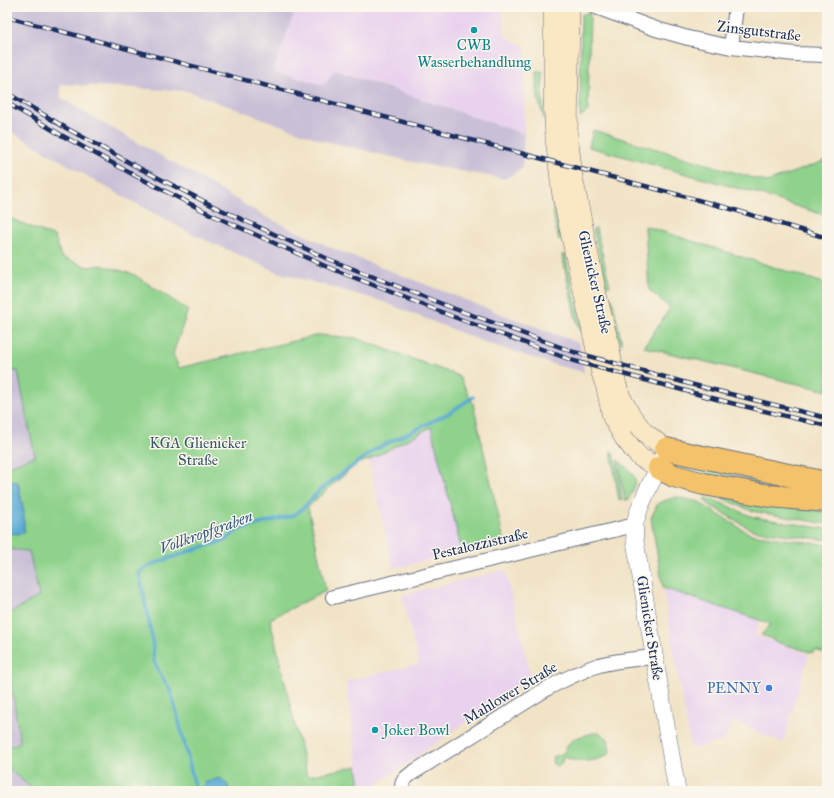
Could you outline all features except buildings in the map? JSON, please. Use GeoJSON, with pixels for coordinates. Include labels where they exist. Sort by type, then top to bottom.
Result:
{"type":"FeatureCollection","features":[{"type":"Feature","properties":{"kind":"highway"},"geometry":{"type":"LineString","coordinates":[[827,483],[688,454],[662,459],[674,476],[704,484],[770,496],[827,501]]}},
{"type":"Feature","properties":{"kind":"main road","name":"Glienicker Straße"},"geometry":{"type":"LineString","coordinates":[[553,7],[553,98],[562,196],[601,373],[606,388],[612,417],[624,438],[641,458],[662,459]]}},
{"type":"Feature","properties":{"kind":"main road","name":"Glienicker Straße"},"geometry":{"type":"LineString","coordinates":[[570,7],[568,134],[573,177],[597,294],[621,397],[631,415],[662,459]]}},
{"type":"Feature","properties":{"kind":"street","name":"Zinsgutstraße"},"geometry":{"type":"LineString","coordinates":[[596,7],[656,29],[688,38],[731,47],[795,54],[827,55]]}},
{"type":"Feature","properties":{"kind":"street"},"geometry":{"type":"LineString","coordinates":[[731,47],[736,7]]}},
{"type":"Feature","properties":{"kind":"street","name":"Glienicker Straße"},"geometry":{"type":"LineString","coordinates":[[662,459],[645,495],[635,525],[635,541],[677,791]]}},
{"type":"Feature","properties":{"kind":"street","name":"Pestalozzistraße"},"geometry":{"type":"LineString","coordinates":[[333,597],[635,525]]}},
{"type":"Feature","properties":{"kind":"street","name":"Mahlower Straße"},"geometry":{"type":"LineString","coordinates":[[404,791],[402,788],[402,783],[405,778],[565,678],[600,665],[654,657]]}},
{"type":"Feature","properties":{"kind":"shaded area"},"geometry":{"type":"Polygon","coordinates":[[[7,7],[296,7],[273,72],[324,85],[335,70],[524,134],[522,168],[505,179],[417,163],[321,140],[187,91],[60,84],[61,98],[262,215],[334,249],[579,343],[584,372],[552,364],[484,342],[381,301],[277,272],[192,234],[104,186],[7,129],[7,7]]]}},
{"type":"Feature","properties":{"kind":"shaded area"},"geometry":{"type":"Polygon","coordinates":[[[296,7],[502,7],[505,36],[525,47],[524,134],[336,70],[324,85],[272,72],[296,7]]]}},
{"type":"Feature","properties":{"kind":"shaded area"},"geometry":{"type":"Polygon","coordinates":[[[18,370],[35,456],[7,467],[7,371],[18,370]]]}},
{"type":"Feature","properties":{"kind":"shaded area"},"geometry":{"type":"Polygon","coordinates":[[[431,427],[462,552],[393,568],[369,460],[431,427]]]}},
{"type":"Feature","properties":{"kind":"shaded area"},"geometry":{"type":"Polygon","coordinates":[[[7,549],[29,551],[39,597],[7,615],[7,549]]]}},
{"type":"Feature","properties":{"kind":"shaded area"},"geometry":{"type":"Polygon","coordinates":[[[505,570],[531,677],[367,791],[361,791],[346,681],[419,664],[402,595],[505,570]]]}},
{"type":"Feature","properties":{"kind":"shaded area"},"geometry":{"type":"Polygon","coordinates":[[[663,588],[760,620],[755,635],[809,654],[783,743],[733,721],[724,741],[691,749],[663,588]]]}},
{"type":"Feature","properties":{"kind":"shaded area"},"geometry":{"type":"Polygon","coordinates":[[[7,656],[20,742],[7,748],[7,656]]]}},
{"type":"Feature","properties":{"kind":"shaded area"},"geometry":{"type":"Polygon","coordinates":[[[9,769],[35,791],[7,791],[7,772],[9,769]]]}},
{"type":"Feature","properties":{"kind":"green space"},"geometry":{"type":"Polygon","coordinates":[[[590,12],[588,111],[580,117],[581,15],[590,12]]]}},
{"type":"Feature","properties":{"kind":"green space"},"geometry":{"type":"Polygon","coordinates":[[[537,71],[543,73],[542,94],[545,121],[538,99],[537,71]]]}},
{"type":"Feature","properties":{"kind":"green space"},"geometry":{"type":"Polygon","coordinates":[[[593,130],[767,182],[827,160],[827,216],[755,193],[589,147],[593,130]]]}},
{"type":"Feature","properties":{"kind":"green space"},"geometry":{"type":"Polygon","coordinates":[[[552,189],[562,239],[559,240],[552,202],[552,189]]]}},
{"type":"Feature","properties":{"kind":"green space","name":"KGA Glienicker Straße"},"geometry":{"type":"Polygon","coordinates":[[[7,217],[55,237],[61,257],[88,267],[101,265],[133,274],[188,310],[173,354],[179,368],[319,335],[356,338],[459,376],[473,403],[504,541],[462,552],[431,427],[369,460],[358,463],[308,507],[326,591],[270,619],[307,776],[357,766],[361,791],[35,791],[10,770],[7,772],[7,748],[20,742],[7,656],[7,615],[39,596],[29,551],[7,549],[7,467],[35,456],[18,371],[7,371],[7,217]]]}},
{"type":"Feature","properties":{"kind":"green space"},"geometry":{"type":"Polygon","coordinates":[[[645,226],[827,284],[827,391],[644,347],[670,308],[649,290],[645,226]]]}},
{"type":"Feature","properties":{"kind":"green space"},"geometry":{"type":"Polygon","coordinates":[[[596,228],[610,286],[606,286],[593,229],[596,228]]]}},
{"type":"Feature","properties":{"kind":"green space"},"geometry":{"type":"Polygon","coordinates":[[[565,254],[583,333],[579,328],[575,316],[562,255],[565,254]]]}},
{"type":"Feature","properties":{"kind":"green space"},"geometry":{"type":"Polygon","coordinates":[[[612,298],[622,344],[619,341],[608,299],[612,298]]]}},
{"type":"Feature","properties":{"kind":"green space"},"geometry":{"type":"Polygon","coordinates":[[[611,450],[616,460],[619,474],[622,500],[619,501],[611,450]]]}},
{"type":"Feature","properties":{"kind":"green space"},"geometry":{"type":"Polygon","coordinates":[[[618,460],[635,477],[634,487],[628,500],[625,500],[618,460]]]}},
{"type":"Feature","properties":{"kind":"green space"},"geometry":{"type":"Polygon","coordinates":[[[684,463],[827,496],[681,471],[684,463]]]}},
{"type":"Feature","properties":{"kind":"green space"},"geometry":{"type":"Polygon","coordinates":[[[717,496],[827,512],[827,524],[752,511],[717,496]]]}},
{"type":"Feature","properties":{"kind":"green space"},"geometry":{"type":"Polygon","coordinates":[[[676,497],[700,502],[750,534],[827,545],[827,654],[815,650],[813,653],[773,641],[773,639],[761,635],[771,624],[663,588],[651,518],[658,503],[676,497]]]}},
{"type":"Feature","properties":{"kind":"green space"},"geometry":{"type":"Polygon","coordinates":[[[704,499],[714,500],[753,517],[827,529],[827,540],[752,530],[708,504],[704,499]]]}},
{"type":"Feature","properties":{"kind":"green space"},"geometry":{"type":"Polygon","coordinates":[[[593,733],[600,733],[608,739],[610,753],[606,756],[588,761],[575,761],[565,757],[558,766],[553,764],[552,759],[554,756],[560,755],[564,752],[570,742],[576,738],[593,733]]]}},
{"type":"Feature","properties":{"kind":"water"},"geometry":{"type":"Polygon","coordinates":[[[7,481],[18,482],[24,512],[24,533],[16,534],[7,532],[7,481]]]}},
{"type":"Feature","properties":{"kind":"water"},"geometry":{"type":"Polygon","coordinates":[[[220,778],[229,786],[227,791],[201,791],[204,783],[220,778]]]}},
{"type":"Feature","properties":{"kind":"waterway","name":"Vollkropfgraben"},"geometry":{"type":"LineString","coordinates":[[196,791],[170,690],[154,661],[152,637],[139,572],[153,564],[226,540],[238,530],[294,515],[303,508],[321,489],[376,449],[449,413],[473,397]]}},
{"type":"Feature","properties":{"kind":"railway"},"geometry":{"type":"LineString","coordinates":[[7,17],[728,208],[827,238]]}},
{"type":"Feature","properties":{"kind":"railway"},"geometry":{"type":"LineString","coordinates":[[7,93],[66,128],[141,169],[213,206],[328,259],[455,309],[574,352],[690,384],[827,418]]}},
{"type":"Feature","properties":{"kind":"railway"},"geometry":{"type":"LineString","coordinates":[[7,103],[136,176],[210,214],[325,266],[454,317],[574,361],[731,403],[827,426]]}},
{"type":"Feature","properties":{"kind":"place","name":"CWB Wasserbehandlung"},"geometry":{"type":"Point","coordinates":[474,30]}},
{"type":"Feature","properties":{"kind":"place","name":"PENNY"},"geometry":{"type":"Point","coordinates":[769,688]}},
{"type":"Feature","properties":{"kind":"place","name":"Joker Bowl"},"geometry":{"type":"Point","coordinates":[375,730]}}]}
